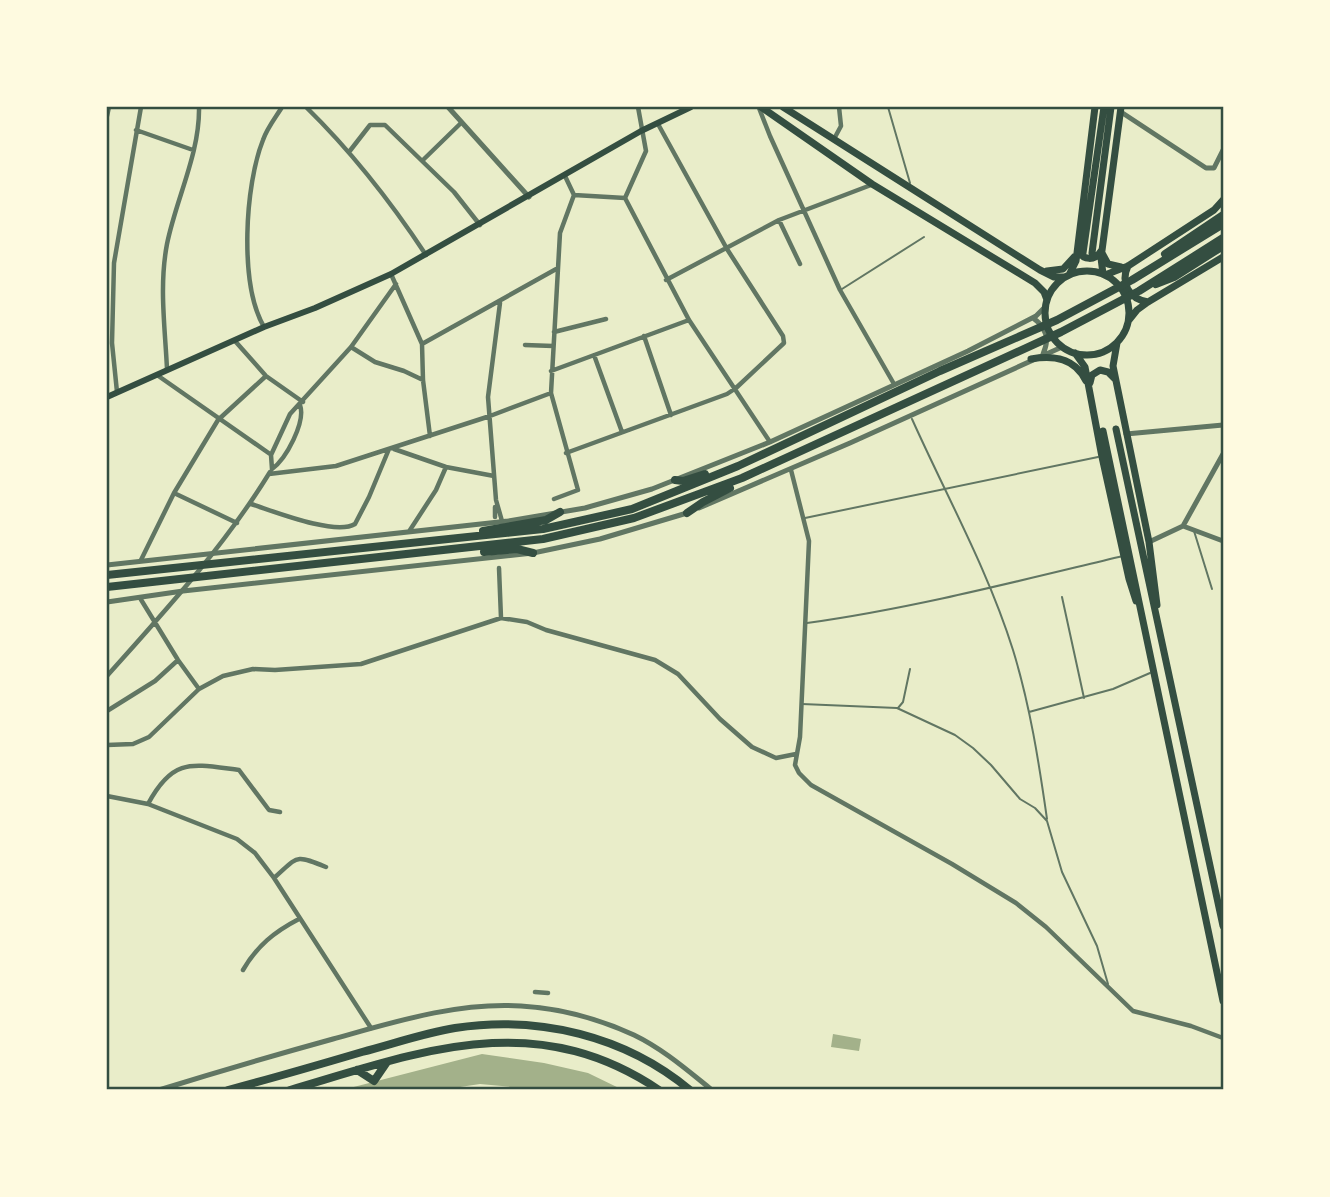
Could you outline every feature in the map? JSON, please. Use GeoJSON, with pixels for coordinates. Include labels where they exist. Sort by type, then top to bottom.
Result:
{"type":"FeatureCollection","features":[{"type":"Feature","properties":{"kind":"highway"},"geometry":{"type":"LineString","coordinates":[[760,107],[872,184],[1042,289],[1048,329],[1062,347],[1075,354],[1084,364],[1124,556],[1146,628]]}},
{"type":"Feature","properties":{"kind":"highway"},"geometry":{"type":"LineString","coordinates":[[783,107],[1040,270],[1054,276],[1086,271],[1104,274],[1120,286],[1125,294],[1128,321]]}},
{"type":"Feature","properties":{"kind":"highway"},"geometry":{"type":"LineString","coordinates":[[1095,107],[1079,254],[1088,259],[1096,257],[1102,248]]}},
{"type":"Feature","properties":{"kind":"highway"},"geometry":{"type":"LineString","coordinates":[[1046,303],[1051,291],[1074,266],[1080,249],[1104,107]]}},
{"type":"Feature","properties":{"kind":"highway"},"geometry":{"type":"LineString","coordinates":[[1092,253],[1111,107]]}},
{"type":"Feature","properties":{"kind":"highway"},"geometry":{"type":"LineString","coordinates":[[1104,274],[1100,262],[1121,109]]}},
{"type":"Feature","properties":{"kind":"highway"},"geometry":{"type":"LineString","coordinates":[[1104,274],[1128,266],[1214,210],[1223,200]]}},
{"type":"Feature","properties":{"kind":"highway"},"geometry":{"type":"LineString","coordinates":[[1136,278],[1159,258],[1223,215]]}},
{"type":"Feature","properties":{"kind":"highway"},"geometry":{"type":"LineString","coordinates":[[107,575],[543,529],[632,509],[738,466],[940,371],[1057,320],[1136,278],[1223,224]]}},
{"type":"Feature","properties":{"kind":"highway"},"geometry":{"type":"LineString","coordinates":[[107,587],[543,539],[598,527],[666,507],[742,478],[1061,332],[1143,289],[1223,239]]}},
{"type":"Feature","properties":{"kind":"highway"},"geometry":{"type":"LineString","coordinates":[[1143,289],[1174,277],[1223,246]]}},
{"type":"Feature","properties":{"kind":"highway"},"geometry":{"type":"LineString","coordinates":[[1102,248],[1104,258],[1111,265],[1128,266]]}},
{"type":"Feature","properties":{"kind":"highway"},"geometry":{"type":"LineString","coordinates":[[1040,270],[1053,272],[1066,267],[1080,249]]}},
{"type":"Feature","properties":{"kind":"highway"},"geometry":{"type":"LineString","coordinates":[[1158,617],[1157,587],[1113,362],[1116,343],[1137,310],[1223,257]]}},
{"type":"Feature","properties":{"kind":"highway"},"geometry":{"type":"LineString","coordinates":[[1128,266],[1125,278],[1127,290],[1136,299],[1148,302]]}},
{"type":"Feature","properties":{"kind":"highway"},"geometry":{"type":"LineString","coordinates":[[1075,354],[1097,354],[1116,343]]}},
{"type":"Feature","properties":{"kind":"highway"},"geometry":{"type":"LineString","coordinates":[[1031,359],[1049,357],[1068,361],[1080,371],[1089,387]]}},
{"type":"Feature","properties":{"kind":"highway"},"geometry":{"type":"LineString","coordinates":[[1089,387],[1092,375],[1097,370],[1108,372],[1116,381]]}},
{"type":"Feature","properties":{"kind":"highway"},"geometry":{"type":"LineString","coordinates":[[1116,429],[1223,926]]}},
{"type":"Feature","properties":{"kind":"highway"},"geometry":{"type":"LineString","coordinates":[[1103,431],[1223,1001]]}},
{"type":"Feature","properties":{"kind":"highway"},"geometry":{"type":"LineString","coordinates":[[675,481],[738,466]]}},
{"type":"Feature","properties":{"kind":"highway"},"geometry":{"type":"LineString","coordinates":[[687,513],[742,478]]}},
{"type":"Feature","properties":{"kind":"highway"},"geometry":{"type":"LineString","coordinates":[[472,537],[487,530],[546,520],[561,512]]}},
{"type":"Feature","properties":{"kind":"highway"},"geometry":{"type":"LineString","coordinates":[[456,550],[477,552],[517,549],[533,553]]}},
{"type":"Feature","properties":{"kind":"highway"},"geometry":{"type":"LineString","coordinates":[[228,1090],[433,1032],[470,1026],[514,1024],[555,1028],[608,1043],[646,1060],[690,1090]]}},
{"type":"Feature","properties":{"kind":"highway"},"geometry":{"type":"LineString","coordinates":[[290,1090],[434,1049],[470,1044],[532,1044],[583,1054],[621,1068],[659,1090]]}},
{"type":"Feature","properties":{"kind":"highway"},"geometry":{"type":"LineString","coordinates":[[357,1070],[374,1086],[387,1062]]}},
{"type":"Feature","properties":{"kind":"main road"},"geometry":{"type":"LineString","coordinates":[[107,397],[391,274],[641,131],[691,107]]}},
{"type":"Feature","properties":{"kind":"street"},"geometry":{"type":"LineString","coordinates":[[107,116],[109,107]]}},
{"type":"Feature","properties":{"kind":"street"},"geometry":{"type":"LineString","coordinates":[[117,392],[109,344],[114,263],[142,107]]}},
{"type":"Feature","properties":{"kind":"street"},"geometry":{"type":"LineString","coordinates":[[167,369],[162,292],[167,246],[177,201],[193,150],[199,107]]}},
{"type":"Feature","properties":{"kind":"street"},"geometry":{"type":"LineString","coordinates":[[264,327],[259,318],[249,278],[249,202],[263,138],[282,107]]}},
{"type":"Feature","properties":{"kind":"street"},"geometry":{"type":"LineString","coordinates":[[306,107],[349,152],[404,222],[426,256]]}},
{"type":"Feature","properties":{"kind":"street"},"geometry":{"type":"LineString","coordinates":[[448,107],[529,197]]}},
{"type":"Feature","properties":{"kind":"street"},"geometry":{"type":"LineString","coordinates":[[625,198],[646,151],[638,107]]}},
{"type":"Feature","properties":{"kind":"street"},"geometry":{"type":"LineString","coordinates":[[760,107],[770,136],[840,290],[894,384]]}},
{"type":"Feature","properties":{"kind":"street"},"geometry":{"type":"LineString","coordinates":[[834,139],[841,126],[839,107]]}},
{"type":"Feature","properties":{"kind":"street"},"geometry":{"type":"LineString","coordinates":[[1121,109],[1209,169],[1217,164],[1223,150]]}},
{"type":"Feature","properties":{"kind":"street"},"geometry":{"type":"LineString","coordinates":[[423,160],[461,123]]}},
{"type":"Feature","properties":{"kind":"street"},"geometry":{"type":"LineString","coordinates":[[349,152],[370,125],[381,124],[389,127],[454,191],[480,225]]}},
{"type":"Feature","properties":{"kind":"street"},"geometry":{"type":"LineString","coordinates":[[566,453],[716,399],[736,388],[782,347],[784,338],[727,249],[658,124]]}},
{"type":"Feature","properties":{"kind":"street"},"geometry":{"type":"LineString","coordinates":[[136,130],[193,150]]}},
{"type":"Feature","properties":{"kind":"street"},"geometry":{"type":"LineString","coordinates":[[554,499],[578,490],[551,393],[560,233],[574,195],[565,176]]}},
{"type":"Feature","properties":{"kind":"street"},"geometry":{"type":"LineString","coordinates":[[666,280],[779,220],[872,184]]}},
{"type":"Feature","properties":{"kind":"street"},"geometry":{"type":"LineString","coordinates":[[574,195],[625,198]]}},
{"type":"Feature","properties":{"kind":"street"},"geometry":{"type":"LineString","coordinates":[[625,198],[689,320],[770,442]]}},
{"type":"Feature","properties":{"kind":"street"},"geometry":{"type":"LineString","coordinates":[[779,220],[800,264]]}},
{"type":"Feature","properties":{"kind":"street"},"geometry":{"type":"LineString","coordinates":[[422,344],[500,303],[558,268]]}},
{"type":"Feature","properties":{"kind":"street"},"geometry":{"type":"LineString","coordinates":[[391,274],[422,344],[423,380],[430,436]]}},
{"type":"Feature","properties":{"kind":"street"},"geometry":{"type":"LineString","coordinates":[[271,471],[271,455],[290,414],[351,347],[396,284]]}},
{"type":"Feature","properties":{"kind":"street"},"geometry":{"type":"LineString","coordinates":[[495,517],[489,380],[500,303]]}},
{"type":"Feature","properties":{"kind":"street"},"geometry":{"type":"LineString","coordinates":[[107,565],[502,521],[584,508],[675,481],[770,442],[968,351],[1033,318],[1046,303]]}},
{"type":"Feature","properties":{"kind":"street"},"geometry":{"type":"LineString","coordinates":[[1033,318],[1046,334],[1044,354]]}},
{"type":"Feature","properties":{"kind":"street"},"geometry":{"type":"LineString","coordinates":[[554,332],[606,319]]}},
{"type":"Feature","properties":{"kind":"street"},"geometry":{"type":"LineString","coordinates":[[551,371],[689,320]]}},
{"type":"Feature","properties":{"kind":"street"},"geometry":{"type":"LineString","coordinates":[[644,337],[671,415]]}},
{"type":"Feature","properties":{"kind":"street"},"geometry":{"type":"LineString","coordinates":[[234,341],[266,376],[302,403]]}},
{"type":"Feature","properties":{"kind":"street"},"geometry":{"type":"LineString","coordinates":[[525,345],[553,346]]}},
{"type":"Feature","properties":{"kind":"street"},"geometry":{"type":"LineString","coordinates":[[351,347],[375,362],[423,380]]}},
{"type":"Feature","properties":{"kind":"street"},"geometry":{"type":"LineString","coordinates":[[108,603],[185,589],[533,553],[600,539],[687,513],[791,470],[1062,347]]}},
{"type":"Feature","properties":{"kind":"street"},"geometry":{"type":"LineString","coordinates":[[594,355],[622,432]]}},
{"type":"Feature","properties":{"kind":"street"},"geometry":{"type":"LineString","coordinates":[[157,374],[218,420],[271,455]]}},
{"type":"Feature","properties":{"kind":"street"},"geometry":{"type":"LineString","coordinates":[[141,561],[174,493],[218,420],[266,376]]}},
{"type":"Feature","properties":{"kind":"street"},"geometry":{"type":"LineString","coordinates":[[271,471],[336,466],[490,416],[551,393]]}},
{"type":"Feature","properties":{"kind":"street"},"geometry":{"type":"LineString","coordinates":[[107,676],[185,589],[251,505],[271,471],[283,460],[298,429],[302,403]]}},
{"type":"Feature","properties":{"kind":"street"},"geometry":{"type":"LineString","coordinates":[[1126,433],[1223,425]]}},
{"type":"Feature","properties":{"kind":"street"},"geometry":{"type":"LineString","coordinates":[[390,448],[446,467],[494,476]]}},
{"type":"Feature","properties":{"kind":"street"},"geometry":{"type":"LineString","coordinates":[[251,505],[331,527],[351,526],[355,524],[369,497],[390,448]]}},
{"type":"Feature","properties":{"kind":"street"},"geometry":{"type":"LineString","coordinates":[[1149,542],[1183,526],[1223,454]]}},
{"type":"Feature","properties":{"kind":"street"},"geometry":{"type":"LineString","coordinates":[[410,530],[436,490],[446,467]]}},
{"type":"Feature","properties":{"kind":"street"},"geometry":{"type":"LineString","coordinates":[[791,470],[809,541],[800,737],[795,765],[799,773],[811,785],[1016,903],[1046,927],[1133,1011],[1191,1026],[1223,1038]]}},
{"type":"Feature","properties":{"kind":"street"},"geometry":{"type":"LineString","coordinates":[[174,493],[237,523]]}},
{"type":"Feature","properties":{"kind":"street"},"geometry":{"type":"LineString","coordinates":[[495,499],[502,521]]}},
{"type":"Feature","properties":{"kind":"street"},"geometry":{"type":"LineString","coordinates":[[1183,526],[1223,541]]}},
{"type":"Feature","properties":{"kind":"street"},"geometry":{"type":"LineString","coordinates":[[499,568],[501,618]]}},
{"type":"Feature","properties":{"kind":"street"},"geometry":{"type":"LineString","coordinates":[[140,598],[199,689]]}},
{"type":"Feature","properties":{"kind":"street"},"geometry":{"type":"LineString","coordinates":[[107,745],[133,744],[149,737],[199,689],[223,676],[253,669],[361,664],[501,618],[527,622],[655,660],[678,674],[720,719],[752,747],[776,758],[796,754]]}},
{"type":"Feature","properties":{"kind":"street"},"geometry":{"type":"LineString","coordinates":[[107,711],[155,681],[178,660]]}},
{"type":"Feature","properties":{"kind":"street"},"geometry":{"type":"LineString","coordinates":[[148,804],[167,775],[189,766],[206,765],[239,770],[269,810],[280,812]]}},
{"type":"Feature","properties":{"kind":"street"},"geometry":{"type":"LineString","coordinates":[[107,797],[148,804],[237,839],[255,853],[371,1028]]}},
{"type":"Feature","properties":{"kind":"street"},"geometry":{"type":"LineString","coordinates":[[274,878],[296,859],[303,858],[326,867]]}},
{"type":"Feature","properties":{"kind":"street"},"geometry":{"type":"LineString","coordinates":[[243,970],[267,938],[299,919]]}},
{"type":"Feature","properties":{"kind":"street"},"geometry":{"type":"LineString","coordinates":[[535,992],[548,993]]}},
{"type":"Feature","properties":{"kind":"street"},"geometry":{"type":"LineString","coordinates":[[159,1090],[431,1013],[532,1006],[600,1022],[635,1036],[660,1050],[712,1090]]}},
{"type":"Feature","properties":{"kind":"lane"},"geometry":{"type":"LineString","coordinates":[[888,107],[911,188]]}},
{"type":"Feature","properties":{"kind":"lane"},"geometry":{"type":"LineString","coordinates":[[840,290],[924,237]]}},
{"type":"Feature","properties":{"kind":"lane"},"geometry":{"type":"LineString","coordinates":[[910,415],[990,589],[1013,650],[1028,712],[1047,821],[1062,872],[1097,946],[1108,986]]}},
{"type":"Feature","properties":{"kind":"lane"},"geometry":{"type":"LineString","coordinates":[[804,518],[1102,457]]}},
{"type":"Feature","properties":{"kind":"lane"},"geometry":{"type":"LineString","coordinates":[[1194,530],[1212,590]]}},
{"type":"Feature","properties":{"kind":"lane"},"geometry":{"type":"LineString","coordinates":[[804,624],[990,589],[1124,556]]}},
{"type":"Feature","properties":{"kind":"lane"},"geometry":{"type":"LineString","coordinates":[[1062,597],[1084,698]]}},
{"type":"Feature","properties":{"kind":"lane"},"geometry":{"type":"LineString","coordinates":[[897,708],[903,702],[910,669]]}},
{"type":"Feature","properties":{"kind":"lane"},"geometry":{"type":"LineString","coordinates":[[1028,712],[1113,689],[1154,671]]}},
{"type":"Feature","properties":{"kind":"lane"},"geometry":{"type":"LineString","coordinates":[[801,704],[897,708],[955,735],[990,765],[1020,799],[1035,808],[1047,821]]}},
{"type":"Feature","properties":{"kind":"shaded area"},"geometry":{"type":"Polygon","coordinates":[[[833,1034],[861,1039],[859,1051],[831,1047],[833,1034]]]}},
{"type":"Feature","properties":{"kind":"shaded area"},"geometry":{"type":"Polygon","coordinates":[[[482,1054],[588,1073],[623,1090],[544,1090],[480,1084],[440,1090],[342,1090],[482,1054]]]}}]}
